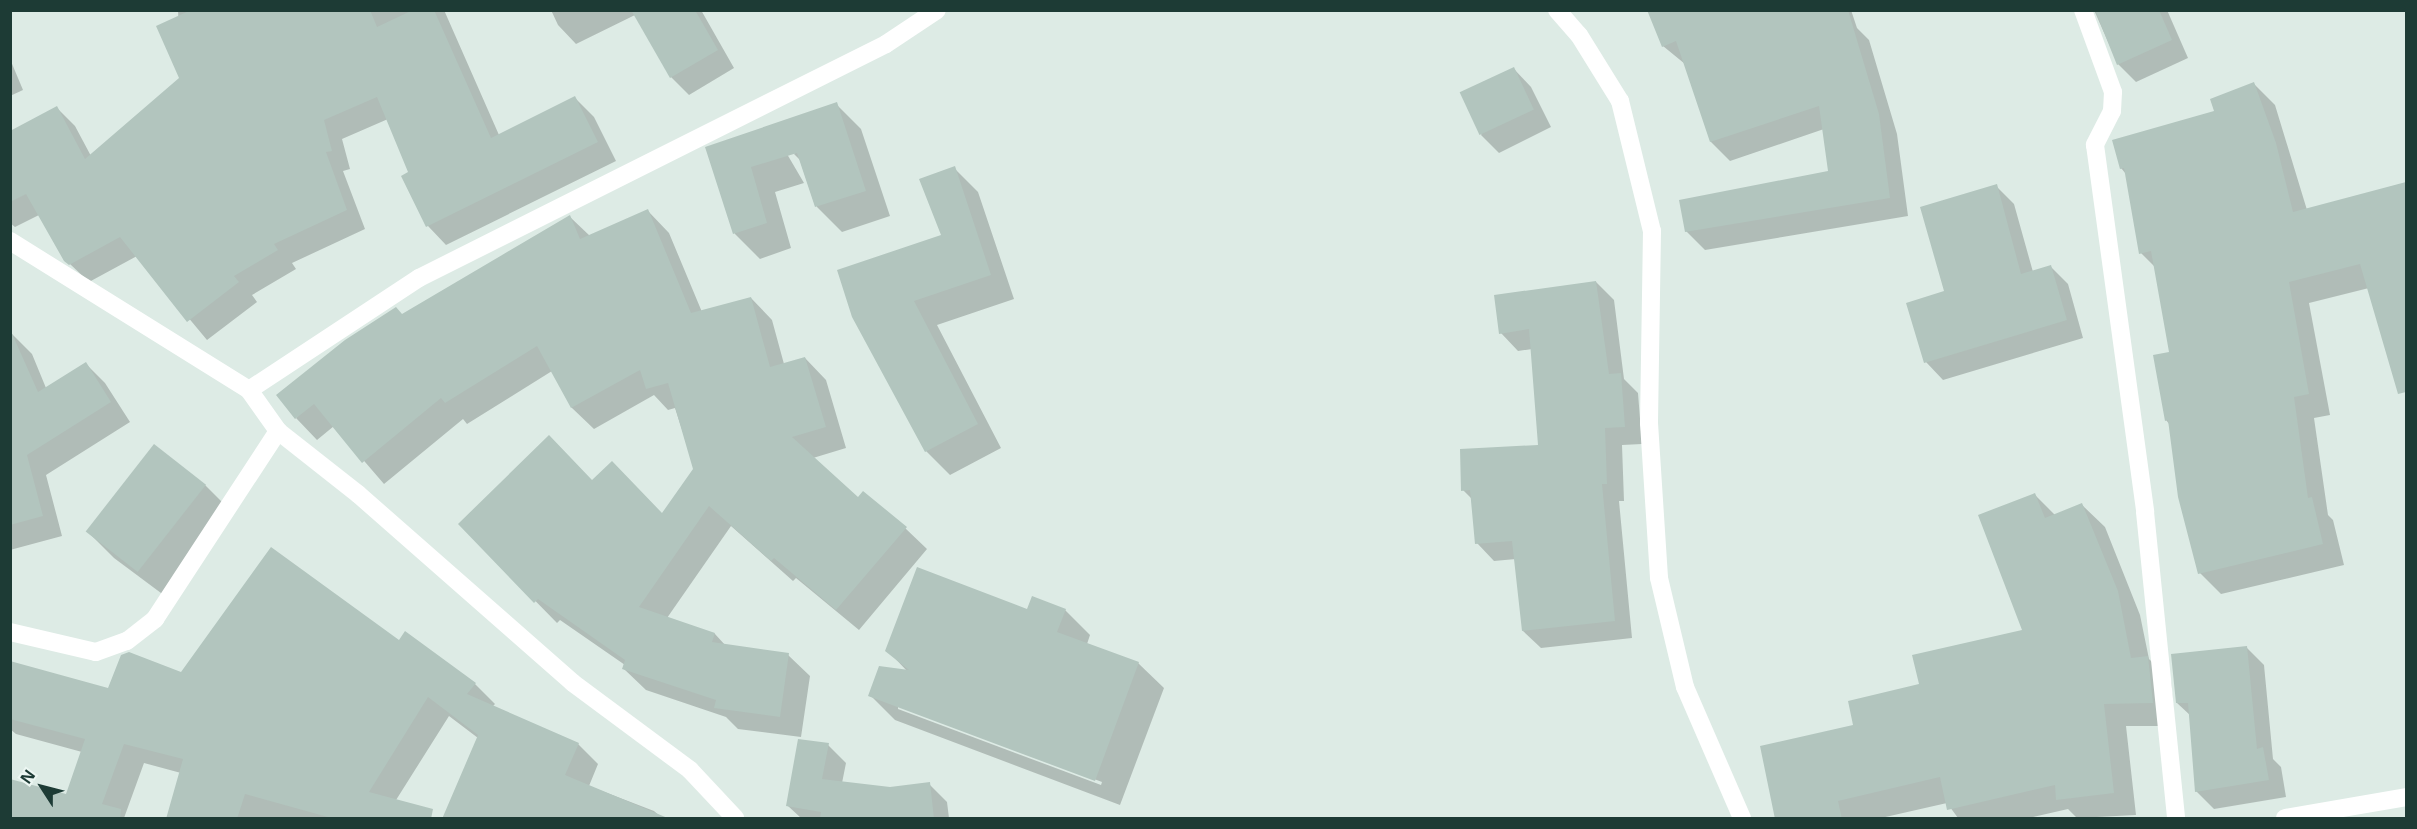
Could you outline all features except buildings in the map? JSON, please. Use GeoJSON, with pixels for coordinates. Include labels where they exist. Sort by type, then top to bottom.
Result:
{"type":"FeatureCollection","features":[{"type":"Feature","properties":{"kind":"street"},"geometry":{"type":"LineString","coordinates":[[249,390],[418,278],[886,44],[937,10]]}},
{"type":"Feature","properties":{"kind":"street"},"geometry":{"type":"LineString","coordinates":[[1557,10],[1580,34],[1620,101],[1652,231],[1649,423],[1659,578],[1685,687],[1743,819]]}},
{"type":"Feature","properties":{"kind":"street"},"geometry":{"type":"LineString","coordinates":[[2083,10],[2113,92],[2112,111],[2095,145],[2096,165],[2145,512],[2176,819]]}},
{"type":"Feature","properties":{"kind":"street"},"geometry":{"type":"LineString","coordinates":[[10,241],[249,390],[278,430],[358,494],[573,683],[690,770],[735,819]]}},
{"type":"Feature","properties":{"kind":"street"},"geometry":{"type":"LineString","coordinates":[[10,632],[96,652],[127,641],[155,619],[278,430]]}},
{"type":"Feature","properties":{"kind":"street"},"geometry":{"type":"LineString","coordinates":[[2285,819],[2406,796]]}}]}
